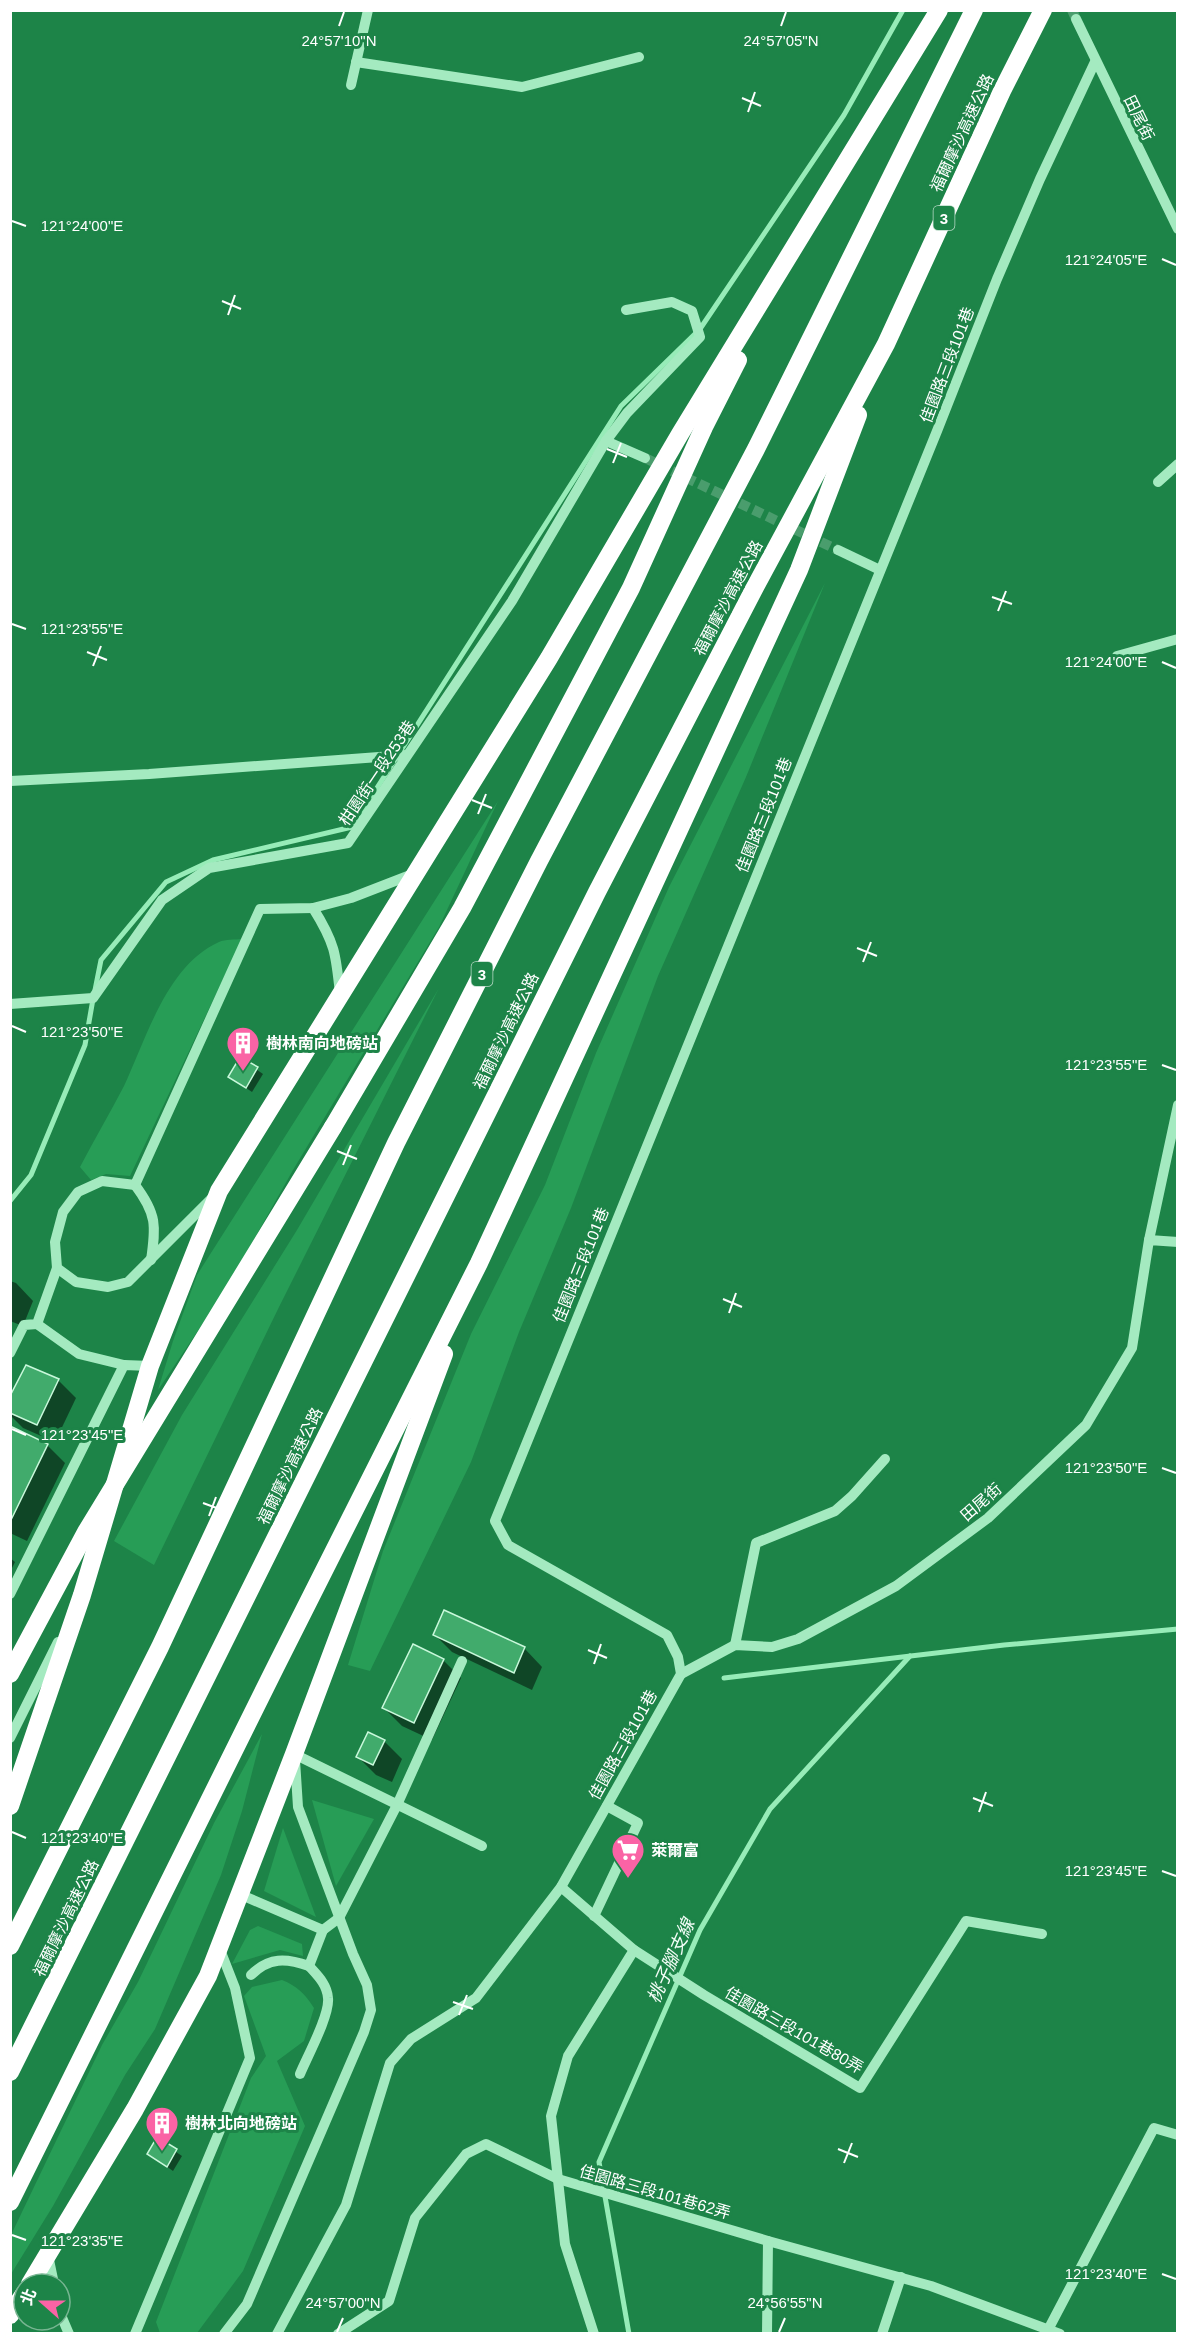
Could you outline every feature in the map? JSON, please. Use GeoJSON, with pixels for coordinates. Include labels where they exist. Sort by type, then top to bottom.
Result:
{"type":"FeatureCollection","features":[{"type":"Feature","properties":{"kind":"highway"},"geometry":{"type":"LineString","coordinates":[[10,1806],[82,1595],[150,1366],[219,1191],[549,658],[680,434],[939,10]]}},
{"type":"Feature","properties":{"kind":"highway","name":"3"},"geometry":{"type":"LineString","coordinates":[[10,1946],[160,1647],[396,1143],[539,861],[756,449],[974,10]]}},
{"type":"Feature","properties":{"kind":"highway","name":"福爾摩沙高速公路"},"geometry":{"type":"LineString","coordinates":[[10,2072],[597,892],[753,591],[885,344],[1002,91],[1043,10]]}},
{"type":"Feature","properties":{"kind":"highway"},"geometry":{"type":"LineString","coordinates":[[10,1674],[86,1532],[333,1127],[462,908],[626,598],[705,426],[788,260]]}},
{"type":"Feature","properties":{"kind":"highway"},"geometry":{"type":"LineString","coordinates":[[10,2202],[478,1263],[799,570],[885,344]]}},
{"type":"Feature","properties":{"kind":"highway"},"geometry":{"type":"LineString","coordinates":[[37,2272],[135,2109],[207,1976],[294,1754],[478,1263]]}},
{"type":"Feature","properties":{"kind":"street"},"geometry":{"type":"LineString","coordinates":[[351,85],[368,10]]}},
{"type":"Feature","properties":{"kind":"street","name":"田尾街"},"geometry":{"type":"LineString","coordinates":[[1076,19],[1178,229]]}},
{"type":"Feature","properties":{"kind":"street"},"geometry":{"type":"LineString","coordinates":[[356,62],[522,87],[639,57]]}},
{"type":"Feature","properties":{"kind":"street","name":"佳園路三段101巷"},"geometry":{"type":"LineString","coordinates":[[277,2334],[346,2205],[390,2063],[411,2039],[476,1998],[561,1887],[681,1674],[678,1657],[668,1635],[508,1545],[495,1521],[997,279],[1040,179],[1095,62]]}},
{"type":"Feature","properties":{"kind":"street"},"geometry":{"type":"LineString","coordinates":[[1166,205],[1178,200]]}},
{"type":"Feature","properties":{"kind":"street","name":"柑園街一段253巷"},"geometry":{"type":"LineString","coordinates":[[10,1004],[93,998],[162,900],[209,868],[348,843],[512,601],[606,441],[633,406],[700,337],[692,311],[672,302],[626,310]]}},
{"type":"Feature","properties":{"kind":"street"},"geometry":{"type":"LineString","coordinates":[[606,441],[645,458]]}},
{"type":"Feature","properties":{"kind":"street"},"geometry":{"type":"LineString","coordinates":[[1158,482],[1178,464]]}},
{"type":"Feature","properties":{"kind":"street"},"geometry":{"type":"LineString","coordinates":[[838,550],[880,570]]}},
{"type":"Feature","properties":{"kind":"street"},"geometry":{"type":"LineString","coordinates":[[1117,656],[1178,639]]}},
{"type":"Feature","properties":{"kind":"street"},"geometry":{"type":"LineString","coordinates":[[10,781],[149,774],[406,755]]}},
{"type":"Feature","properties":{"kind":"street"},"geometry":{"type":"LineString","coordinates":[[135,1185],[260,909],[313,908],[351,898],[416,873]]}},
{"type":"Feature","properties":{"kind":"street"},"geometry":{"type":"LineString","coordinates":[[313,908],[335,948],[340,994]]}},
{"type":"Feature","properties":{"kind":"street","name":"田尾街"},"geometry":{"type":"LineString","coordinates":[[735,1645],[772,1647],[798,1639],[896,1586],[988,1518],[1086,1425],[1132,1348],[1149,1240],[1178,1105]]}},
{"type":"Feature","properties":{"kind":"street"},"geometry":{"type":"LineString","coordinates":[[37,1324],[57,1268],[55,1242],[63,1212],[78,1192],[102,1181],[135,1185],[148,1203],[156,1228],[152,1260]]}},
{"type":"Feature","properties":{"kind":"street"},"geometry":{"type":"LineString","coordinates":[[57,1268],[76,1282],[108,1287],[128,1282],[219,1191]]}},
{"type":"Feature","properties":{"kind":"street"},"geometry":{"type":"LineString","coordinates":[[1149,1240],[1178,1242]]}},
{"type":"Feature","properties":{"kind":"street"},"geometry":{"type":"LineString","coordinates":[[10,1353],[24,1325],[37,1324],[79,1354],[124,1365],[150,1366]]}},
{"type":"Feature","properties":{"kind":"street"},"geometry":{"type":"LineString","coordinates":[[10,1594],[124,1365]]}},
{"type":"Feature","properties":{"kind":"street"},"geometry":{"type":"LineString","coordinates":[[681,1674],[735,1645],[756,1543],[835,1511],[852,1496],[885,1459]]}},
{"type":"Feature","properties":{"kind":"street"},"geometry":{"type":"LineString","coordinates":[[10,1738],[82,1595]]}},
{"type":"Feature","properties":{"kind":"street"},"geometry":{"type":"LineString","coordinates":[[309,1966],[323,1930],[339,1918],[397,1805],[462,1661]]}},
{"type":"Feature","properties":{"kind":"street"},"geometry":{"type":"LineString","coordinates":[[294,1754],[482,1846]]}},
{"type":"Feature","properties":{"kind":"street"},"geometry":{"type":"LineString","coordinates":[[224,2334],[247,2304],[364,2032],[371,2010],[367,1985],[339,1918],[298,1807],[294,1754]]}},
{"type":"Feature","properties":{"kind":"street"},"geometry":{"type":"LineString","coordinates":[[594,1916],[638,1823],[607,1806]]}},
{"type":"Feature","properties":{"kind":"street","name":"佳園路三段101巷80弄"},"geometry":{"type":"LineString","coordinates":[[561,1887],[634,1950],[704,1995],[860,2088],[966,1920],[1042,1934]]}},
{"type":"Feature","properties":{"kind":"street"},"geometry":{"type":"LineString","coordinates":[[239,1894],[323,1930]]}},
{"type":"Feature","properties":{"kind":"street"},"geometry":{"type":"LineString","coordinates":[[135,2334],[250,2058],[235,1988],[219,1947]]}},
{"type":"Feature","properties":{"kind":"street"},"geometry":{"type":"LineString","coordinates":[[594,2334],[565,2244],[551,2116],[568,2056],[634,1950]]}},
{"type":"Feature","properties":{"kind":"street"},"geometry":{"type":"LineString","coordinates":[[251,1975],[257,1968],[275,1959],[292,1960],[309,1966],[322,1980],[328,1999],[323,2021],[300,2074]]}},
{"type":"Feature","properties":{"kind":"street"},"geometry":{"type":"LineString","coordinates":[[1049,2328],[1154,2128],[1178,2135]]}},
{"type":"Feature","properties":{"kind":"street","name":"佳園路三段101巷62弄"},"geometry":{"type":"LineString","coordinates":[[338,2334],[389,2301],[415,2218],[466,2154],[486,2144],[558,2179],[768,2241],[901,2277],[1049,2328],[1060,2334]]}},
{"type":"Feature","properties":{"kind":"street"},"geometry":{"type":"LineString","coordinates":[[767,2334],[768,2241]]}},
{"type":"Feature","properties":{"kind":"street"},"geometry":{"type":"LineString","coordinates":[[48,2255],[52,2272]]}},
{"type":"Feature","properties":{"kind":"street"},"geometry":{"type":"LineString","coordinates":[[882,2334],[901,2277]]}},
{"type":"Feature","properties":{"kind":"green space"},"geometry":{"type":"Polygon","coordinates":[[[825,583],[746,777],[658,976],[571,1208],[519,1332],[471,1462],[370,1671],[348,1665],[383,1551],[471,1334],[545,1185],[596,1053],[669,887],[825,583]]]}},
{"type":"Feature","properties":{"kind":"green space"},"geometry":{"type":"Polygon","coordinates":[[[498,801],[439,927],[293,1170],[226,1289],[158,1390],[197,1275],[498,801]]]}},
{"type":"Feature","properties":{"kind":"green space"},"geometry":{"type":"Polygon","coordinates":[[[242,939],[130,1176],[106,1174],[91,1180],[80,1167],[124,1086],[150,1026],[172,985],[201,953],[221,941],[242,939]]]}},
{"type":"Feature","properties":{"kind":"green space"},"geometry":{"type":"Polygon","coordinates":[[[439,988],[279,1307],[154,1565],[114,1541],[182,1415],[297,1230],[439,988]]]}},
{"type":"Feature","properties":{"kind":"green space"},"geometry":{"type":"Polygon","coordinates":[[[262,1734],[242,1811],[221,1875],[155,2029],[125,2075],[53,2206],[11,2274],[11,2235],[102,2045],[138,1982],[214,1823],[262,1734]]]}},
{"type":"Feature","properties":{"kind":"green space"},"geometry":{"type":"Polygon","coordinates":[[[312,1800],[374,1819],[336,1886],[312,1800]]]}},
{"type":"Feature","properties":{"kind":"green space"},"geometry":{"type":"Polygon","coordinates":[[[283,1828],[316,1917],[264,1891],[283,1828]]]}},
{"type":"Feature","properties":{"kind":"green space"},"geometry":{"type":"Polygon","coordinates":[[[258,1926],[302,1944],[303,1956],[280,1950],[232,1964],[250,1930],[258,1926]]]}},
{"type":"Feature","properties":{"kind":"green space"},"geometry":{"type":"Polygon","coordinates":[[[282,1980],[300,1991],[314,2008],[304,2041],[277,2061],[305,2126],[243,2271],[197,2333],[160,2333],[156,2322],[251,2078],[266,2056],[244,1996],[252,1987],[282,1980]]]}},
{"type":"Feature","properties":{"kind":"building","name":"樹林南向地磅站"},"geometry":{"type":"Polygon","coordinates":[[[240,1057],[258,1067],[246,1088],[228,1077],[240,1057]]]}},
{"type":"Feature","properties":{"kind":"building"},"geometry":{"type":"Polygon","coordinates":[[[26,1365],[59,1379],[37,1425],[10,1413],[10,1396],[26,1365]]]}},
{"type":"Feature","properties":{"kind":"building"},"geometry":{"type":"Polygon","coordinates":[[[10,1426],[48,1444],[10,1522],[10,1426]]]}},
{"type":"Feature","properties":{"kind":"building"},"geometry":{"type":"Polygon","coordinates":[[[444,1610],[525,1647],[514,1673],[433,1635],[444,1610]]]}},
{"type":"Feature","properties":{"kind":"building"},"geometry":{"type":"Polygon","coordinates":[[[413,1644],[444,1659],[414,1723],[382,1708],[413,1644]]]}},
{"type":"Feature","properties":{"kind":"building"},"geometry":{"type":"Polygon","coordinates":[[[368,1732],[385,1740],[373,1765],[356,1757],[368,1732]]]}},
{"type":"Feature","properties":{"kind":"building","name":"樹林北向地磅站"},"geometry":{"type":"Polygon","coordinates":[[[157,2137],[177,2149],[167,2167],[147,2154],[157,2137]]]}},
{"type":"Feature","properties":{"kind":"waterway"},"geometry":{"type":"LineString","coordinates":[[95,990],[101,960],[166,882],[213,860],[352,827],[621,406],[700,329],[844,115],[903,10]]}},
{"type":"Feature","properties":{"kind":"waterway"},"geometry":{"type":"LineString","coordinates":[[10,1201],[31,1175],[85,1045],[93,999]]}},
{"type":"Feature","properties":{"kind":"waterway"},"geometry":{"type":"LineString","coordinates":[[724,1678],[1004,1645],[1178,1629]]}},
{"type":"Feature","properties":{"kind":"waterway","name":"桃子腳支線"},"geometry":{"type":"LineString","coordinates":[[629,2334],[599,2162],[700,1930],[770,1809],[910,1656]]}},
{"type":"Feature","properties":{"kind":"tunnel"},"geometry":{"type":"LineString","coordinates":[[1072,10],[1076,19]]}},
{"type":"Feature","properties":{"kind":"tunnel"},"geometry":{"type":"LineString","coordinates":[[645,458],[838,550]]}},
{"type":"Feature","properties":{"kind":"place","name":"樹林南向地磅站"},"geometry":{"type":"Point","coordinates":[243,1072]}},
{"type":"Feature","properties":{"kind":"place","name":"萊爾富"},"geometry":{"type":"Point","coordinates":[628,1879]}},
{"type":"Feature","properties":{"kind":"place","name":"樹林北向地磅站"},"geometry":{"type":"Point","coordinates":[162,2152]}}]}
